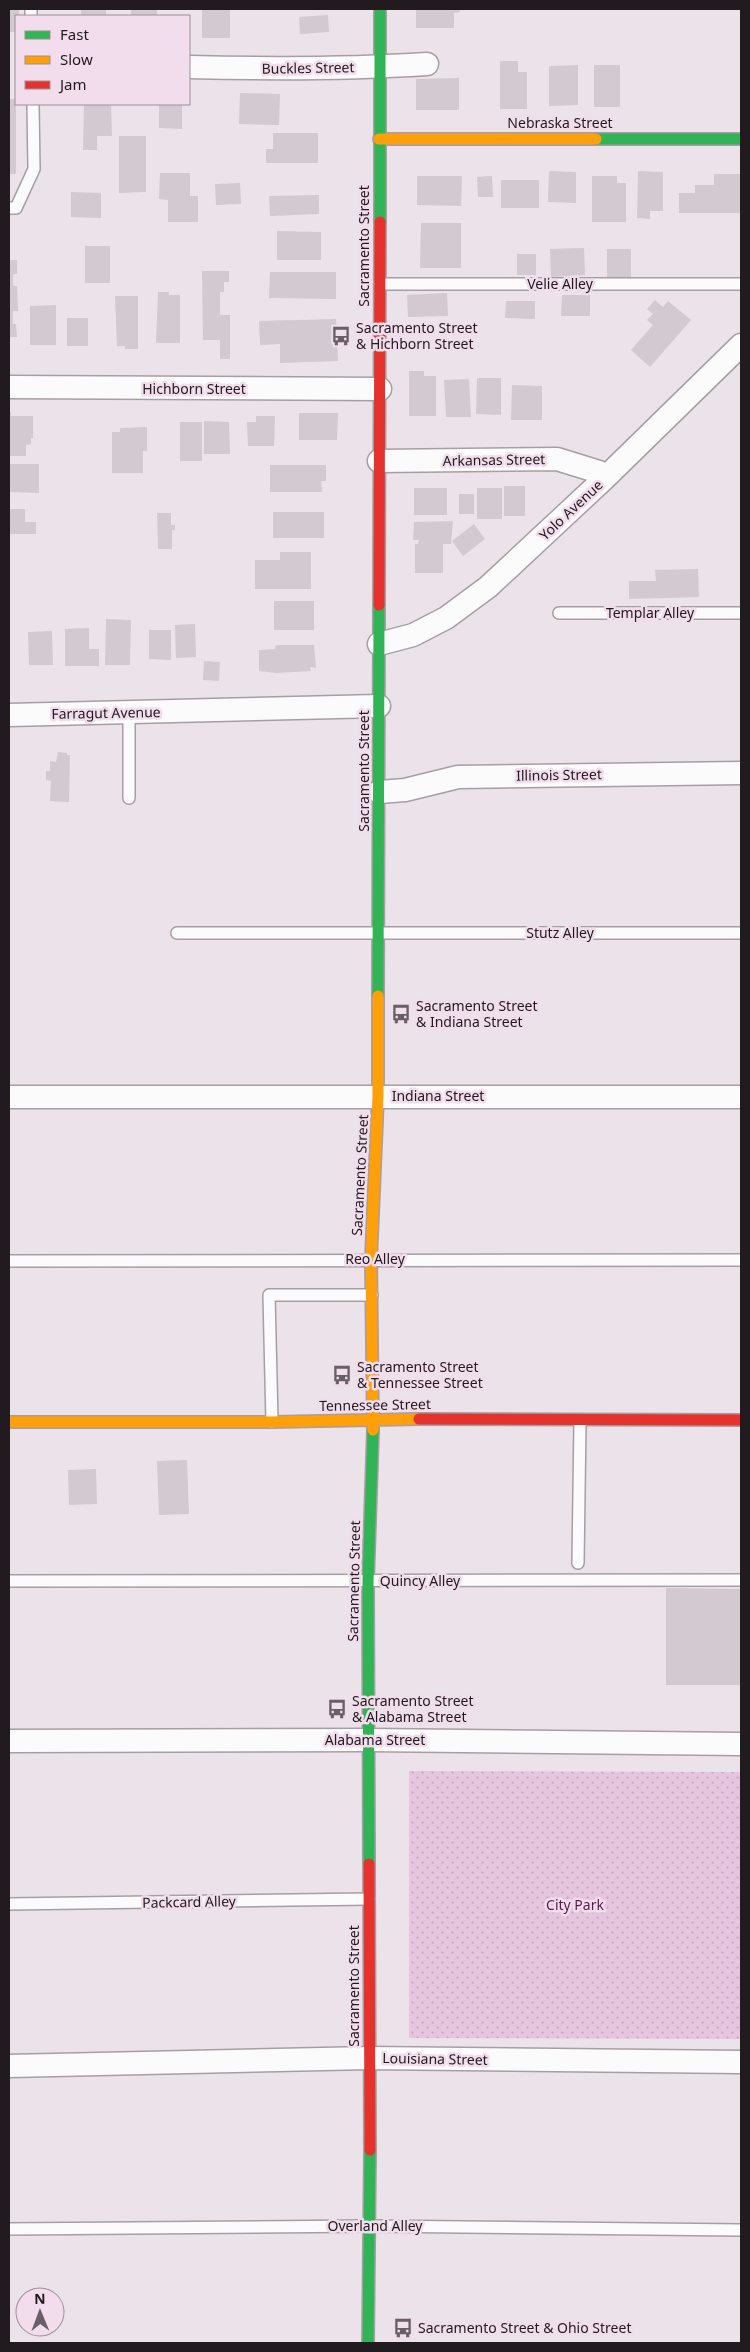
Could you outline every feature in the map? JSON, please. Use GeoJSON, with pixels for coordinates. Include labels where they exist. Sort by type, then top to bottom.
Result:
{"type":"FeatureCollection","features":[{"type":"Feature","properties":{"kind":"main road","name":"Sacramento Street"},"geometry":{"type":"LineString","coordinates":[[368,2343],[370,1899],[368,1581],[373,1419],[371,1259],[378,1096],[380,9]]}},
{"type":"Feature","properties":{"kind":"main road","name":"Nebraska Street"},"geometry":{"type":"LineString","coordinates":[[379,139],[741,139]]}},
{"type":"Feature","properties":{"kind":"main road","name":"Tennessee Street"},"geometry":{"type":"LineString","coordinates":[[9,1422],[272,1422],[373,1419],[580,1422],[741,1420]]}},
{"type":"Feature","properties":{"kind":"street","name":"Buckles Street"},"geometry":{"type":"LineString","coordinates":[[190,67],[274,69],[427,64]]}},
{"type":"Feature","properties":{"kind":"street","name":"Yolo Avenue"},"geometry":{"type":"LineString","coordinates":[[379,644],[412,634],[446,618],[488,587],[605,478],[741,345]]}},
{"type":"Feature","properties":{"kind":"street","name":"Hichborn Street"},"geometry":{"type":"LineString","coordinates":[[9,387],[380,389]]}},
{"type":"Feature","properties":{"kind":"street","name":"Arkansas Street"},"geometry":{"type":"LineString","coordinates":[[379,461],[558,459],[599,472],[605,478]]}},
{"type":"Feature","properties":{"kind":"street","name":"Farragut Avenue"},"geometry":{"type":"LineString","coordinates":[[9,715],[379,706]]}},
{"type":"Feature","properties":{"kind":"street","name":"Illinois Street"},"geometry":{"type":"LineString","coordinates":[[379,792],[405,790],[458,776],[741,773]]}},
{"type":"Feature","properties":{"kind":"street","name":"Indiana Street"},"geometry":{"type":"LineString","coordinates":[[9,1098],[134,1096],[741,1097]]}},
{"type":"Feature","properties":{"kind":"street","name":"Alabama Street"},"geometry":{"type":"LineString","coordinates":[[9,1741],[369,1740],[741,1744]]}},
{"type":"Feature","properties":{"kind":"street","name":"Louisiana Street"},"geometry":{"type":"LineString","coordinates":[[9,2066],[369,2058],[741,2062]]}},
{"type":"Feature","properties":{"kind":"lane"},"geometry":{"type":"LineString","coordinates":[[9,208],[16,208],[34,169],[33,105]]}},
{"type":"Feature","properties":{"kind":"lane","name":"Velie Alley"},"geometry":{"type":"LineString","coordinates":[[380,284],[741,284]]}},
{"type":"Feature","properties":{"kind":"lane","name":"Templar Alley"},"geometry":{"type":"LineString","coordinates":[[559,613],[741,613]]}},
{"type":"Feature","properties":{"kind":"lane"},"geometry":{"type":"LineString","coordinates":[[128,798],[129,713]]}},
{"type":"Feature","properties":{"kind":"lane","name":"Stutz Alley"},"geometry":{"type":"LineString","coordinates":[[177,933],[741,933]]}},
{"type":"Feature","properties":{"kind":"lane","name":"Reo Alley"},"geometry":{"type":"LineString","coordinates":[[9,1261],[371,1259],[741,1260]]}},
{"type":"Feature","properties":{"kind":"lane"},"geometry":{"type":"LineString","coordinates":[[272,1422],[269,1295],[372,1295]]}},
{"type":"Feature","properties":{"kind":"lane"},"geometry":{"type":"LineString","coordinates":[[578,1563],[580,1422]]}},
{"type":"Feature","properties":{"kind":"lane","name":"Quincy Alley"},"geometry":{"type":"LineString","coordinates":[[9,1581],[741,1580]]}},
{"type":"Feature","properties":{"kind":"lane","name":"Packcard Alley"},"geometry":{"type":"LineString","coordinates":[[9,1904],[370,1899]]}},
{"type":"Feature","properties":{"kind":"lane","name":"Overland Alley"},"geometry":{"type":"LineString","coordinates":[[9,2229],[370,2226],[741,2230]]}},
{"type":"Feature","properties":{"kind":"green space","name":"City Park"},"geometry":{"type":"Polygon","coordinates":[[[409,1771],[741,1772],[741,2039],[409,2038],[409,1771]]]}},
{"type":"Feature","properties":{"kind":"building"},"geometry":{"type":"Polygon","coordinates":[[[9,9],[19,9],[19,15],[15,15],[15,32],[9,32],[9,9]]]}},
{"type":"Feature","properties":{"kind":"building"},"geometry":{"type":"Polygon","coordinates":[[[81,9],[106,9],[106,15],[81,15],[81,9]]]}},
{"type":"Feature","properties":{"kind":"building"},"geometry":{"type":"Polygon","coordinates":[[[131,9],[157,9],[157,15],[131,15],[131,9]]]}},
{"type":"Feature","properties":{"kind":"building"},"geometry":{"type":"Polygon","coordinates":[[[202,9],[230,9],[230,38],[202,38],[202,9]]]}},
{"type":"Feature","properties":{"kind":"building"},"geometry":{"type":"Polygon","coordinates":[[[416,9],[460,9],[460,12],[454,13],[454,28],[416,28],[416,9]]]}},
{"type":"Feature","properties":{"kind":"building"},"geometry":{"type":"Polygon","coordinates":[[[328,15],[329,32],[300,34],[299,17],[328,15]]]}},
{"type":"Feature","properties":{"kind":"building"},"geometry":{"type":"Polygon","coordinates":[[[500,61],[518,61],[518,72],[527,72],[527,109],[500,109],[500,61]]]}},
{"type":"Feature","properties":{"kind":"building"},"geometry":{"type":"Polygon","coordinates":[[[578,65],[578,105],[549,106],[549,66],[578,65]]]}},
{"type":"Feature","properties":{"kind":"building"},"geometry":{"type":"Polygon","coordinates":[[[594,65],[620,65],[620,107],[594,107],[594,65]]]}},
{"type":"Feature","properties":{"kind":"building"},"geometry":{"type":"Polygon","coordinates":[[[459,78],[459,110],[416,110],[416,79],[459,78]]]}},
{"type":"Feature","properties":{"kind":"building"},"geometry":{"type":"Polygon","coordinates":[[[240,93],[280,94],[279,125],[239,124],[240,93]]]}},
{"type":"Feature","properties":{"kind":"building"},"geometry":{"type":"Polygon","coordinates":[[[9,99],[15,99],[16,174],[9,174],[9,99]]]}},
{"type":"Feature","properties":{"kind":"building"},"geometry":{"type":"Polygon","coordinates":[[[84,105],[111,105],[112,136],[97,136],[97,150],[83,150],[84,105]]]}},
{"type":"Feature","properties":{"kind":"building"},"geometry":{"type":"Polygon","coordinates":[[[159,105],[182,105],[182,129],[159,128],[159,105]]]}},
{"type":"Feature","properties":{"kind":"building"},"geometry":{"type":"Polygon","coordinates":[[[273,133],[318,133],[318,163],[266,163],[266,149],[273,149],[273,133]]]}},
{"type":"Feature","properties":{"kind":"building"},"geometry":{"type":"Polygon","coordinates":[[[119,136],[146,136],[146,192],[119,193],[119,136]]]}},
{"type":"Feature","properties":{"kind":"building"},"geometry":{"type":"Polygon","coordinates":[[[549,171],[576,172],[576,203],[548,202],[549,171]]]}},
{"type":"Feature","properties":{"kind":"building"},"geometry":{"type":"Polygon","coordinates":[[[638,171],[663,172],[663,211],[650,211],[650,219],[637,218],[638,171]]]}},
{"type":"Feature","properties":{"kind":"building"},"geometry":{"type":"Polygon","coordinates":[[[160,173],[190,173],[190,196],[198,196],[198,222],[168,222],[168,200],[159,199],[160,173]]]}},
{"type":"Feature","properties":{"kind":"building"},"geometry":{"type":"Polygon","coordinates":[[[714,174],[741,174],[741,213],[679,213],[679,193],[695,193],[695,185],[714,185],[714,174]]]}},
{"type":"Feature","properties":{"kind":"building"},"geometry":{"type":"Polygon","coordinates":[[[417,176],[462,176],[461,206],[417,205],[417,176]]]}},
{"type":"Feature","properties":{"kind":"building"},"geometry":{"type":"Polygon","coordinates":[[[492,176],[493,197],[478,197],[477,177],[492,176]]]}},
{"type":"Feature","properties":{"kind":"building"},"geometry":{"type":"Polygon","coordinates":[[[592,176],[617,176],[617,183],[626,183],[626,222],[592,222],[592,176]]]}},
{"type":"Feature","properties":{"kind":"building"},"geometry":{"type":"Polygon","coordinates":[[[501,180],[539,180],[539,208],[501,208],[501,180]]]}},
{"type":"Feature","properties":{"kind":"building"},"geometry":{"type":"Polygon","coordinates":[[[240,183],[241,204],[216,205],[215,184],[240,183]]]}},
{"type":"Feature","properties":{"kind":"building"},"geometry":{"type":"Polygon","coordinates":[[[71,192],[101,193],[101,218],[71,217],[71,192]]]}},
{"type":"Feature","properties":{"kind":"building"},"geometry":{"type":"Polygon","coordinates":[[[319,195],[319,214],[270,216],[269,196],[319,195]]]}},
{"type":"Feature","properties":{"kind":"building"},"geometry":{"type":"Polygon","coordinates":[[[421,223],[461,223],[461,268],[420,268],[421,223]]]}},
{"type":"Feature","properties":{"kind":"building"},"geometry":{"type":"Polygon","coordinates":[[[277,231],[321,232],[321,260],[277,260],[277,231]]]}},
{"type":"Feature","properties":{"kind":"building"},"geometry":{"type":"Polygon","coordinates":[[[85,246],[110,246],[110,283],[85,283],[85,246]]]}},
{"type":"Feature","properties":{"kind":"building"},"geometry":{"type":"Polygon","coordinates":[[[584,248],[585,275],[551,277],[550,249],[584,248]]]}},
{"type":"Feature","properties":{"kind":"building"},"geometry":{"type":"Polygon","coordinates":[[[607,249],[631,249],[631,277],[607,278],[607,249]]]}},
{"type":"Feature","properties":{"kind":"building"},"geometry":{"type":"Polygon","coordinates":[[[517,254],[536,254],[536,275],[517,275],[517,254]]]}},
{"type":"Feature","properties":{"kind":"building"},"geometry":{"type":"Polygon","coordinates":[[[9,260],[17,260],[17,274],[13,274],[13,286],[17,286],[18,311],[13,311],[13,324],[16,324],[17,337],[9,337],[9,260]]]}},
{"type":"Feature","properties":{"kind":"building"},"geometry":{"type":"Polygon","coordinates":[[[202,271],[229,271],[229,282],[224,282],[224,292],[220,292],[220,315],[230,315],[230,359],[220,359],[220,340],[203,340],[202,271]]]}},
{"type":"Feature","properties":{"kind":"building"},"geometry":{"type":"Polygon","coordinates":[[[270,272],[336,272],[336,299],[269,298],[270,272]]]}},
{"type":"Feature","properties":{"kind":"building"},"geometry":{"type":"Polygon","coordinates":[[[158,292],[180,295],[180,343],[156,343],[158,292]]]}},
{"type":"Feature","properties":{"kind":"building"},"geometry":{"type":"Polygon","coordinates":[[[447,293],[448,316],[408,317],[407,295],[447,293]]]}},
{"type":"Feature","properties":{"kind":"building"},"geometry":{"type":"Polygon","coordinates":[[[562,295],[590,295],[590,316],[561,316],[562,295]]]}},
{"type":"Feature","properties":{"kind":"building"},"geometry":{"type":"Polygon","coordinates":[[[115,296],[138,296],[138,349],[125,349],[125,346],[117,346],[115,296]]]}},
{"type":"Feature","properties":{"kind":"building"},"geometry":{"type":"Polygon","coordinates":[[[655,300],[663,307],[668,301],[691,320],[650,367],[631,350],[653,325],[647,320],[653,314],[647,309],[655,300]]]}},
{"type":"Feature","properties":{"kind":"building"},"geometry":{"type":"Polygon","coordinates":[[[506,301],[535,301],[535,319],[505,318],[506,301]]]}},
{"type":"Feature","properties":{"kind":"building"},"geometry":{"type":"Polygon","coordinates":[[[56,305],[56,345],[30,345],[30,306],[56,305]]]}},
{"type":"Feature","properties":{"kind":"building"},"geometry":{"type":"Polygon","coordinates":[[[67,318],[88,318],[88,346],[67,346],[67,318]]]}},
{"type":"Feature","properties":{"kind":"building"},"geometry":{"type":"Polygon","coordinates":[[[336,319],[338,361],[280,363],[280,344],[260,345],[259,321],[336,319]]]}},
{"type":"Feature","properties":{"kind":"building"},"geometry":{"type":"Polygon","coordinates":[[[409,371],[424,371],[424,376],[436,376],[436,416],[409,416],[409,371]]]}},
{"type":"Feature","properties":{"kind":"building"},"geometry":{"type":"Polygon","coordinates":[[[477,378],[501,378],[501,415],[476,414],[477,378]]]}},
{"type":"Feature","properties":{"kind":"building"},"geometry":{"type":"Polygon","coordinates":[[[469,379],[471,417],[446,417],[444,380],[469,379]]]}},
{"type":"Feature","properties":{"kind":"building"},"geometry":{"type":"Polygon","coordinates":[[[512,385],[542,386],[542,420],[511,420],[512,385]]]}},
{"type":"Feature","properties":{"kind":"building"},"geometry":{"type":"Polygon","coordinates":[[[9,412],[11,412],[11,416],[33,416],[33,438],[31,438],[31,444],[26,445],[26,456],[9,456],[9,412]]]}},
{"type":"Feature","properties":{"kind":"building"},"geometry":{"type":"Polygon","coordinates":[[[299,413],[338,413],[337,440],[299,440],[299,413]]]}},
{"type":"Feature","properties":{"kind":"building"},"geometry":{"type":"Polygon","coordinates":[[[256,416],[275,416],[274,446],[248,446],[247,422],[256,422],[256,416]]]}},
{"type":"Feature","properties":{"kind":"building"},"geometry":{"type":"Polygon","coordinates":[[[204,421],[229,422],[230,454],[204,454],[204,421]]]}},
{"type":"Feature","properties":{"kind":"building"},"geometry":{"type":"Polygon","coordinates":[[[180,422],[202,422],[202,461],[180,461],[180,422]]]}},
{"type":"Feature","properties":{"kind":"building"},"geometry":{"type":"Polygon","coordinates":[[[147,427],[147,451],[143,451],[143,473],[112,473],[112,432],[120,432],[120,428],[147,427]]]}},
{"type":"Feature","properties":{"kind":"building"},"geometry":{"type":"Polygon","coordinates":[[[9,464],[39,464],[39,493],[9,492],[9,464]]]}},
{"type":"Feature","properties":{"kind":"building"},"geometry":{"type":"Polygon","coordinates":[[[270,465],[326,465],[326,481],[321,481],[322,492],[270,492],[270,465]]]}},
{"type":"Feature","properties":{"kind":"building"},"geometry":{"type":"Polygon","coordinates":[[[504,486],[525,486],[525,516],[504,516],[504,486]]]}},
{"type":"Feature","properties":{"kind":"building"},"geometry":{"type":"Polygon","coordinates":[[[414,488],[447,488],[447,515],[414,515],[414,488]]]}},
{"type":"Feature","properties":{"kind":"building"},"geometry":{"type":"Polygon","coordinates":[[[477,488],[502,488],[502,519],[477,519],[477,488]]]}},
{"type":"Feature","properties":{"kind":"building"},"geometry":{"type":"Polygon","coordinates":[[[459,494],[474,494],[474,514],[459,514],[459,494]]]}},
{"type":"Feature","properties":{"kind":"building"},"geometry":{"type":"Polygon","coordinates":[[[9,509],[25,509],[25,522],[36,522],[36,534],[9,534],[9,509]]]}},
{"type":"Feature","properties":{"kind":"building"},"geometry":{"type":"Polygon","coordinates":[[[273,512],[324,512],[324,538],[273,538],[273,512]]]}},
{"type":"Feature","properties":{"kind":"building"},"geometry":{"type":"Polygon","coordinates":[[[157,513],[171,513],[171,525],[175,525],[175,530],[172,530],[172,549],[158,549],[157,513]]]}},
{"type":"Feature","properties":{"kind":"building"},"geometry":{"type":"Polygon","coordinates":[[[453,521],[451,544],[443,544],[443,573],[415,573],[415,544],[418,544],[419,540],[413,540],[414,522],[453,521]]]}},
{"type":"Feature","properties":{"kind":"building"},"geometry":{"type":"Polygon","coordinates":[[[474,524],[485,539],[463,556],[452,541],[474,524]]]}},
{"type":"Feature","properties":{"kind":"building"},"geometry":{"type":"Polygon","coordinates":[[[280,552],[311,552],[311,589],[255,589],[255,560],[280,560],[280,552]]]}},
{"type":"Feature","properties":{"kind":"building"},"geometry":{"type":"Polygon","coordinates":[[[698,569],[699,597],[629,599],[629,581],[656,581],[655,570],[698,569]]]}},
{"type":"Feature","properties":{"kind":"building"},"geometry":{"type":"Polygon","coordinates":[[[274,601],[314,601],[314,630],[274,630],[274,601]]]}},
{"type":"Feature","properties":{"kind":"building"},"geometry":{"type":"Polygon","coordinates":[[[106,619],[131,620],[130,665],[105,665],[106,619]]]}},
{"type":"Feature","properties":{"kind":"building"},"geometry":{"type":"Polygon","coordinates":[[[195,624],[196,657],[176,658],[175,625],[195,624]]]}},
{"type":"Feature","properties":{"kind":"building"},"geometry":{"type":"Polygon","coordinates":[[[89,628],[89,649],[99,649],[99,666],[65,666],[65,629],[89,628]]]}},
{"type":"Feature","properties":{"kind":"building"},"geometry":{"type":"Polygon","coordinates":[[[149,630],[171,630],[171,660],[149,659],[149,630]]]}},
{"type":"Feature","properties":{"kind":"building"},"geometry":{"type":"Polygon","coordinates":[[[52,631],[53,665],[29,665],[28,632],[52,631]]]}},
{"type":"Feature","properties":{"kind":"building"},"geometry":{"type":"Polygon","coordinates":[[[276,645],[314,645],[316,668],[310,667],[311,671],[276,673],[259,671],[259,650],[275,649],[276,645]]]}},
{"type":"Feature","properties":{"kind":"building"},"geometry":{"type":"Polygon","coordinates":[[[204,661],[220,662],[219,681],[203,680],[204,661]]]}},
{"type":"Feature","properties":{"kind":"building"},"geometry":{"type":"Polygon","coordinates":[[[58,752],[70,755],[69,802],[50,801],[51,781],[46,780],[46,771],[50,771],[50,761],[56,762],[58,752]]]}},
{"type":"Feature","properties":{"kind":"building"},"geometry":{"type":"Polygon","coordinates":[[[187,1460],[189,1514],[159,1515],[157,1461],[187,1460]]]}},
{"type":"Feature","properties":{"kind":"building"},"geometry":{"type":"Polygon","coordinates":[[[96,1469],[97,1504],[69,1505],[68,1470],[96,1469]]]}},
{"type":"Feature","properties":{"kind":"building"},"geometry":{"type":"Polygon","coordinates":[[[666,1588],[741,1589],[740,1685],[666,1685],[666,1588]]]}},
{"type":"Feature","properties":{"kind":"traffic: fast"},"geometry":{"type":"LineString","coordinates":[[380,9],[380,222]]}},
{"type":"Feature","properties":{"kind":"traffic: fast"},"geometry":{"type":"LineString","coordinates":[[596,139],[741,139]]}},
{"type":"Feature","properties":{"kind":"traffic: fast"},"geometry":{"type":"LineString","coordinates":[[378,996],[379,605]]}},
{"type":"Feature","properties":{"kind":"traffic: fast"},"geometry":{"type":"LineString","coordinates":[[369,1864],[368,1581],[373,1430]]}},
{"type":"Feature","properties":{"kind":"traffic: fast"},"geometry":{"type":"LineString","coordinates":[[368,2343],[370,2150]]}},
{"type":"Feature","properties":{"kind":"traffic: slow"},"geometry":{"type":"LineString","coordinates":[[379,139],[596,139]]}},
{"type":"Feature","properties":{"kind":"traffic: slow"},"geometry":{"type":"LineString","coordinates":[[373,1430],[371,1259],[378,1096],[378,996]]}},
{"type":"Feature","properties":{"kind":"traffic: slow"},"geometry":{"type":"LineString","coordinates":[[9,1422],[272,1422],[419,1419]]}},
{"type":"Feature","properties":{"kind":"traffic: jam"},"geometry":{"type":"LineString","coordinates":[[379,605],[380,222]]}},
{"type":"Feature","properties":{"kind":"traffic: jam"},"geometry":{"type":"LineString","coordinates":[[419,1419],[741,1420]]}},
{"type":"Feature","properties":{"kind":"traffic: jam"},"geometry":{"type":"LineString","coordinates":[[369,1864],[370,2150]]}},
{"type":"Feature","properties":{"kind":"place","name":"Sacramento Street & Hichborn Street"},"geometry":{"type":"Point","coordinates":[341,336]}},
{"type":"Feature","properties":{"kind":"place","name":"Sacramento Street & Indiana Street"},"geometry":{"type":"Point","coordinates":[401,1014]}},
{"type":"Feature","properties":{"kind":"place","name":"Sacramento Street & Tennessee Street"},"geometry":{"type":"Point","coordinates":[342,1375]}},
{"type":"Feature","properties":{"kind":"place","name":"Sacramento Street & Alabama Street"},"geometry":{"type":"Point","coordinates":[337,1709]}},
{"type":"Feature","properties":{"kind":"place","name":"Sacramento Street & Ohio Street"},"geometry":{"type":"Point","coordinates":[403,2328]}}]}
